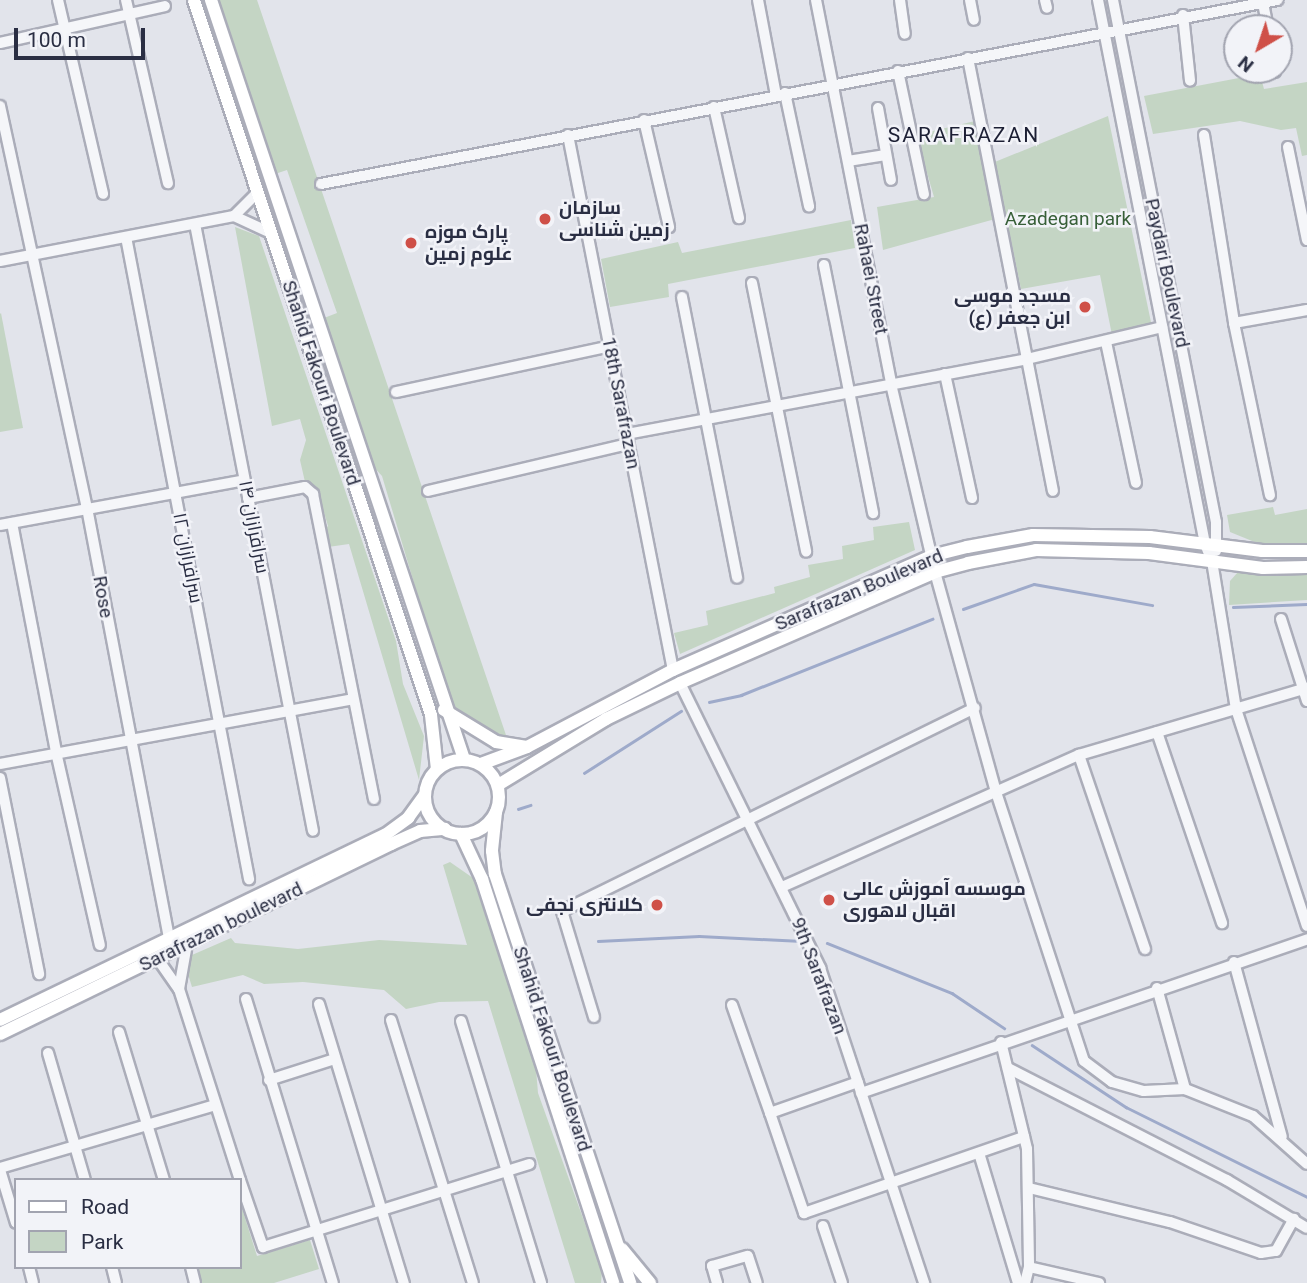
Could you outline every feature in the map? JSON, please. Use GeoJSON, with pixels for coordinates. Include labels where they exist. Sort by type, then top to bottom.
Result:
{"type":"FeatureCollection","features":[{"type":"Feature","properties":{"kind":"main road","name":"Shahid Fakouri Boulevard"},"geometry":{"type":"LineString","coordinates":[[194,0],[432,715],[437,769]]}},
{"type":"Feature","properties":{"kind":"main road","name":"Shahid Fakouri Boulevard"},"geometry":{"type":"LineString","coordinates":[[211,0],[444,710],[464,760]]}},
{"type":"Feature","properties":{"kind":"main road","name":"Sarafrazan Boulevard"},"geometry":{"type":"LineString","coordinates":[[481,765],[527,747],[673,670],[931,556],[1033,535],[1150,537],[1218,546],[1307,551]]}},
{"type":"Feature","properties":{"kind":"main road","name":"Sarafrazan Boulevard"},"geometry":{"type":"LineString","coordinates":[[498,785],[606,719],[680,683],[935,572],[1036,550],[1149,553],[1263,568],[1307,567]]}},
{"type":"Feature","properties":{"kind":"main road"},"geometry":{"type":"LineString","coordinates":[[444,710],[496,742],[527,747]]}},
{"type":"Feature","properties":{"kind":"main road"},"geometry":{"type":"LineString","coordinates":[[464,760],[481,765],[498,785],[496,812],[476,831],[461,834],[445,829],[427,809],[425,795],[437,769],[464,760]]}},
{"type":"Feature","properties":{"kind":"main road","name":"Sarafrazan boulevard"},"geometry":{"type":"LineString","coordinates":[[0,1020],[385,835],[408,818],[425,795]]}},
{"type":"Feature","properties":{"kind":"main road","name":"Shahid Fakouri Boulevard"},"geometry":{"type":"LineString","coordinates":[[496,812],[492,851],[495,874],[630,1283]]}},
{"type":"Feature","properties":{"kind":"main road","name":"Sarafrazan boulevard"},"geometry":{"type":"LineString","coordinates":[[0,1034],[420,831],[445,829]]}},
{"type":"Feature","properties":{"kind":"main road","name":"Shahid Fakouri Boulevard"},"geometry":{"type":"LineString","coordinates":[[461,834],[482,879],[613,1283]]}},
{"type":"Feature","properties":{"kind":"main road"},"geometry":{"type":"LineString","coordinates":[[614,1238],[649,1283]]}},
{"type":"Feature","properties":{"kind":"street"},"geometry":{"type":"LineString","coordinates":[[58,0],[103,194]]}},
{"type":"Feature","properties":{"kind":"street"},"geometry":{"type":"LineString","coordinates":[[125,0],[168,183]]}},
{"type":"Feature","properties":{"kind":"street"},"geometry":{"type":"LineString","coordinates":[[758,0],[809,206]]}},
{"type":"Feature","properties":{"kind":"street","name":"Rahaei Street"},"geometry":{"type":"LineString","coordinates":[[816,0],[891,384],[935,572],[975,708],[995,789],[1084,1061],[1112,1082],[1144,1091],[1185,1088]]}},
{"type":"Feature","properties":{"kind":"street"},"geometry":{"type":"LineString","coordinates":[[900,0],[905,34]]}},
{"type":"Feature","properties":{"kind":"street"},"geometry":{"type":"LineString","coordinates":[[971,0],[974,20]]}},
{"type":"Feature","properties":{"kind":"street","name":"Paydari Boulevard"},"geometry":{"type":"LineString","coordinates":[[1098,0],[1205,544],[1212,561],[1236,709],[1307,926]]}},
{"type":"Feature","properties":{"kind":"street","name":"Paydari Boulevard"},"geometry":{"type":"LineString","coordinates":[[1113,0],[1218,546]]}},
{"type":"Feature","properties":{"kind":"street"},"geometry":{"type":"LineString","coordinates":[[321,184],[833,83],[1119,31],[1183,15],[1277,0]]}},
{"type":"Feature","properties":{"kind":"street"},"geometry":{"type":"LineString","coordinates":[[1264,3],[1266,14]]}},
{"type":"Feature","properties":{"kind":"street"},"geometry":{"type":"LineString","coordinates":[[0,43],[165,6]]}},
{"type":"Feature","properties":{"kind":"street"},"geometry":{"type":"LineString","coordinates":[[1183,15],[1190,80]]}},
{"type":"Feature","properties":{"kind":"street"},"geometry":{"type":"LineString","coordinates":[[968,58],[1053,491]]}},
{"type":"Feature","properties":{"kind":"street"},"geometry":{"type":"LineString","coordinates":[[898,71],[924,194]]}},
{"type":"Feature","properties":{"kind":"street","name":"Rose"},"geometry":{"type":"LineString","coordinates":[[0,106],[35,254],[87,509],[169,939]]}},
{"type":"Feature","properties":{"kind":"street"},"geometry":{"type":"LineString","coordinates":[[714,107],[739,218]]}},
{"type":"Feature","properties":{"kind":"street"},"geometry":{"type":"LineString","coordinates":[[878,108],[891,180]]}},
{"type":"Feature","properties":{"kind":"street"},"geometry":{"type":"LineString","coordinates":[[644,120],[669,228]]}},
{"type":"Feature","properties":{"kind":"street","name":"18th Sarafrazan"},"geometry":{"type":"LineString","coordinates":[[568,135],[673,670]]}},
{"type":"Feature","properties":{"kind":"street"},"geometry":{"type":"LineString","coordinates":[[1204,135],[1234,323],[1270,495]]}},
{"type":"Feature","properties":{"kind":"street"},"geometry":{"type":"LineString","coordinates":[[1288,147],[1307,240]]}},
{"type":"Feature","properties":{"kind":"street"},"geometry":{"type":"LineString","coordinates":[[848,161],[886,155]]}},
{"type":"Feature","properties":{"kind":"street"},"geometry":{"type":"LineString","coordinates":[[0,261],[234,216],[258,192]]}},
{"type":"Feature","properties":{"kind":"street"},"geometry":{"type":"LineString","coordinates":[[234,216],[271,233]]}},
{"type":"Feature","properties":{"kind":"street","name":"سرافرازان ۱۴"},"geometry":{"type":"LineString","coordinates":[[195,224],[313,831]]}},
{"type":"Feature","properties":{"kind":"street","name":"سرافرازان ۱۲"},"geometry":{"type":"LineString","coordinates":[[126,237],[249,879]]}},
{"type":"Feature","properties":{"kind":"street"},"geometry":{"type":"LineString","coordinates":[[824,265],[873,513]]}},
{"type":"Feature","properties":{"kind":"street"},"geometry":{"type":"LineString","coordinates":[[752,283],[779,405],[806,552]]}},
{"type":"Feature","properties":{"kind":"street"},"geometry":{"type":"LineString","coordinates":[[682,297],[737,578]]}},
{"type":"Feature","properties":{"kind":"street"},"geometry":{"type":"LineString","coordinates":[[1234,323],[1307,310]]}},
{"type":"Feature","properties":{"kind":"street"},"geometry":{"type":"LineString","coordinates":[[428,491],[706,419],[1027,359],[1162,327]]}},
{"type":"Feature","properties":{"kind":"street"},"geometry":{"type":"LineString","coordinates":[[1106,342],[1136,483]]}},
{"type":"Feature","properties":{"kind":"street"},"geometry":{"type":"LineString","coordinates":[[396,392],[610,346]]}},
{"type":"Feature","properties":{"kind":"street"},"geometry":{"type":"LineString","coordinates":[[945,374],[972,498]]}},
{"type":"Feature","properties":{"kind":"street"},"geometry":{"type":"LineString","coordinates":[[0,525],[244,480]]}},
{"type":"Feature","properties":{"kind":"street"},"geometry":{"type":"LineString","coordinates":[[248,498],[305,487],[313,494],[373,799]]}},
{"type":"Feature","properties":{"kind":"street"},"geometry":{"type":"LineString","coordinates":[[12,523],[56,752],[100,945]]}},
{"type":"Feature","properties":{"kind":"street"},"geometry":{"type":"LineString","coordinates":[[1212,561],[1218,546]]}},
{"type":"Feature","properties":{"kind":"street"},"geometry":{"type":"LineString","coordinates":[[1281,620],[1307,701]]}},
{"type":"Feature","properties":{"kind":"street","name":"9th Sarafrazan"},"geometry":{"type":"LineString","coordinates":[[680,683],[820,968],[924,1283]]}},
{"type":"Feature","properties":{"kind":"street"},"geometry":{"type":"LineString","coordinates":[[782,887],[995,789],[1079,755],[1305,689]]}},
{"type":"Feature","properties":{"kind":"street"},"geometry":{"type":"LineString","coordinates":[[0,764],[354,699]]}},
{"type":"Feature","properties":{"kind":"street"},"geometry":{"type":"LineString","coordinates":[[594,1017],[562,911],[975,708]]}},
{"type":"Feature","properties":{"kind":"street"},"geometry":{"type":"LineString","coordinates":[[1157,732],[1222,923]]}},
{"type":"Feature","properties":{"kind":"street"},"geometry":{"type":"LineString","coordinates":[[1079,755],[1145,949]]}},
{"type":"Feature","properties":{"kind":"street"},"geometry":{"type":"LineString","coordinates":[[0,778],[39,974]]}},
{"type":"Feature","properties":{"kind":"street"},"geometry":{"type":"LineString","coordinates":[[770,1113],[1001,1042],[1307,939]]}},
{"type":"Feature","properties":{"kind":"street"},"geometry":{"type":"LineString","coordinates":[[179,989],[187,944]]}},
{"type":"Feature","properties":{"kind":"street"},"geometry":{"type":"LineString","coordinates":[[157,958],[179,989],[238,1178]]}},
{"type":"Feature","properties":{"kind":"street"},"geometry":{"type":"LineString","coordinates":[[1234,962],[1282,1138]]}},
{"type":"Feature","properties":{"kind":"street"},"geometry":{"type":"LineString","coordinates":[[1157,988],[1185,1088],[1253,1115],[1282,1138],[1307,1164]]}},
{"type":"Feature","properties":{"kind":"street"},"geometry":{"type":"LineString","coordinates":[[246,999],[333,1283]]}},
{"type":"Feature","properties":{"kind":"street"},"geometry":{"type":"LineString","coordinates":[[319,1004],[404,1283]]}},
{"type":"Feature","properties":{"kind":"street"},"geometry":{"type":"LineString","coordinates":[[732,1005],[804,1213],[1024,1137]]}},
{"type":"Feature","properties":{"kind":"street"},"geometry":{"type":"LineString","coordinates":[[391,1020],[473,1283]]}},
{"type":"Feature","properties":{"kind":"street"},"geometry":{"type":"LineString","coordinates":[[461,1021],[541,1283]]}},
{"type":"Feature","properties":{"kind":"street"},"geometry":{"type":"LineString","coordinates":[[119,1032],[163,1178]]}},
{"type":"Feature","properties":{"kind":"street"},"geometry":{"type":"LineString","coordinates":[[1001,1042],[1024,1137],[1029,1188],[1029,1267],[1025,1283]]}},
{"type":"Feature","properties":{"kind":"street"},"geometry":{"type":"LineString","coordinates":[[48,1053],[84,1178]]}},
{"type":"Feature","properties":{"kind":"street"},"geometry":{"type":"LineString","coordinates":[[269,1080],[335,1059]]}},
{"type":"Feature","properties":{"kind":"street"},"geometry":{"type":"LineString","coordinates":[[1008,1068],[1307,1228]]}},
{"type":"Feature","properties":{"kind":"street"},"geometry":{"type":"LineString","coordinates":[[14,1216],[0,1169],[215,1105]]}},
{"type":"Feature","properties":{"kind":"street"},"geometry":{"type":"LineString","coordinates":[[979,1153],[1018,1283]]}},
{"type":"Feature","properties":{"kind":"street"},"geometry":{"type":"LineString","coordinates":[[242,1189],[261,1247],[529,1164]]}},
{"type":"Feature","properties":{"kind":"street"},"geometry":{"type":"LineString","coordinates":[[1029,1188],[1170,1222],[1270,1254],[1276,1251],[1294,1219]]}},
{"type":"Feature","properties":{"kind":"street"},"geometry":{"type":"LineString","coordinates":[[824,1226],[842,1283]]}},
{"type":"Feature","properties":{"kind":"street"},"geometry":{"type":"LineString","coordinates":[[717,1283],[712,1266],[748,1256],[757,1283]]}},
{"type":"Feature","properties":{"kind":"street"},"geometry":{"type":"LineString","coordinates":[[1029,1267],[1098,1283]]}},
{"type":"Feature","properties":{"kind":"green space"},"geometry":{"type":"Polygon","coordinates":[[[219,0],[257,0],[507,738],[452,710],[382,476],[372,465],[324,318],[337,313],[287,170],[275,174],[219,0]]]}},
{"type":"Feature","properties":{"kind":"green space"},"geometry":{"type":"Polygon","coordinates":[[[1223,81],[1223,84],[1263,84],[1264,89],[1307,82],[1307,155],[1302,156],[1296,128],[1281,130],[1240,121],[1153,134],[1144,96],[1223,81]]]}},
{"type":"Feature","properties":{"kind":"green space","name":"Azadegan park"},"geometry":{"type":"Polygon","coordinates":[[[1108,116],[1152,327],[1112,335],[1100,275],[1021,289],[1006,216],[883,250],[877,207],[934,197],[916,135],[975,121],[985,166],[1108,116]]]}},
{"type":"Feature","properties":{"kind":"green space"},"geometry":{"type":"Polygon","coordinates":[[[851,220],[855,248],[668,284],[669,297],[610,307],[601,259],[678,242],[682,253],[851,220]]]}},
{"type":"Feature","properties":{"kind":"green space"},"geometry":{"type":"Polygon","coordinates":[[[235,227],[259,236],[396,641],[403,684],[424,736],[419,780],[349,544],[328,547],[324,530],[328,526],[317,489],[305,482],[300,460],[306,440],[300,419],[272,426],[235,227]]]}},
{"type":"Feature","properties":{"kind":"green space"},"geometry":{"type":"Polygon","coordinates":[[[0,314],[23,428],[0,432],[0,314]]]}},
{"type":"Feature","properties":{"kind":"green space"},"geometry":{"type":"Polygon","coordinates":[[[1273,507],[1275,515],[1307,509],[1307,544],[1262,545],[1230,532],[1227,515],[1273,507]]]}},
{"type":"Feature","properties":{"kind":"green space"},"geometry":{"type":"Polygon","coordinates":[[[909,522],[915,550],[680,654],[674,633],[708,625],[706,611],[775,593],[774,587],[810,577],[808,565],[843,559],[842,546],[874,540],[873,527],[909,522]]]}},
{"type":"Feature","properties":{"kind":"green space"},"geometry":{"type":"Polygon","coordinates":[[[1238,572],[1307,573],[1307,600],[1229,605],[1230,581],[1238,572]]]}},
{"type":"Feature","properties":{"kind":"green space"},"geometry":{"type":"Polygon","coordinates":[[[450,862],[473,878],[536,1069],[538,1093],[602,1271],[601,1283],[575,1283],[488,1001],[439,1002],[406,1009],[384,990],[303,982],[264,984],[243,975],[192,987],[187,971],[192,955],[231,938],[235,943],[298,949],[379,940],[467,945],[443,865],[450,862]]]}},
{"type":"Feature","properties":{"kind":"green space"},"geometry":{"type":"Polygon","coordinates":[[[242,1208],[257,1256],[310,1240],[319,1269],[274,1283],[201,1283],[197,1269],[242,1269],[242,1208]]]}},
{"type":"Feature","properties":{"kind":"waterway"},"geometry":{"type":"LineString","coordinates":[[963,609],[1034,584],[1152,605]]}},
{"type":"Feature","properties":{"kind":"waterway"},"geometry":{"type":"LineString","coordinates":[[1233,607],[1307,604]]}},
{"type":"Feature","properties":{"kind":"waterway"},"geometry":{"type":"LineString","coordinates":[[709,702],[741,695],[932,619]]}},
{"type":"Feature","properties":{"kind":"waterway"},"geometry":{"type":"LineString","coordinates":[[584,773],[681,711]]}},
{"type":"Feature","properties":{"kind":"waterway"},"geometry":{"type":"LineString","coordinates":[[518,809],[530,805]]}},
{"type":"Feature","properties":{"kind":"waterway"},"geometry":{"type":"LineString","coordinates":[[598,941],[699,936],[802,941]]}},
{"type":"Feature","properties":{"kind":"waterway"},"geometry":{"type":"LineString","coordinates":[[827,943],[952,993],[1004,1028]]}},
{"type":"Feature","properties":{"kind":"waterway"},"geometry":{"type":"LineString","coordinates":[[1032,1045],[1126,1107],[1307,1197]]}},
{"type":"Feature","properties":{"kind":"place","name":"سازمان زمین شناسی"},"geometry":{"type":"Point","coordinates":[545,219]}},
{"type":"Feature","properties":{"kind":"place","name":"پارک موزه علوم زمین"},"geometry":{"type":"Point","coordinates":[411,243]}},
{"type":"Feature","properties":{"kind":"place","name":"مسجد موسی ابن جعفر (ع)"},"geometry":{"type":"Point","coordinates":[1085,307]}},
{"type":"Feature","properties":{"kind":"place","name":"موسسه آموزش عالی اقبال لاهوری"},"geometry":{"type":"Point","coordinates":[829,900]}},
{"type":"Feature","properties":{"kind":"place","name":"کلانتری نجفی"},"geometry":{"type":"Point","coordinates":[657,905]}},
{"type":"Feature","properties":{"kind":"district","name":"SARAFRAZAN"},"geometry":{"type":"Point","coordinates":[964,135]}}]}
